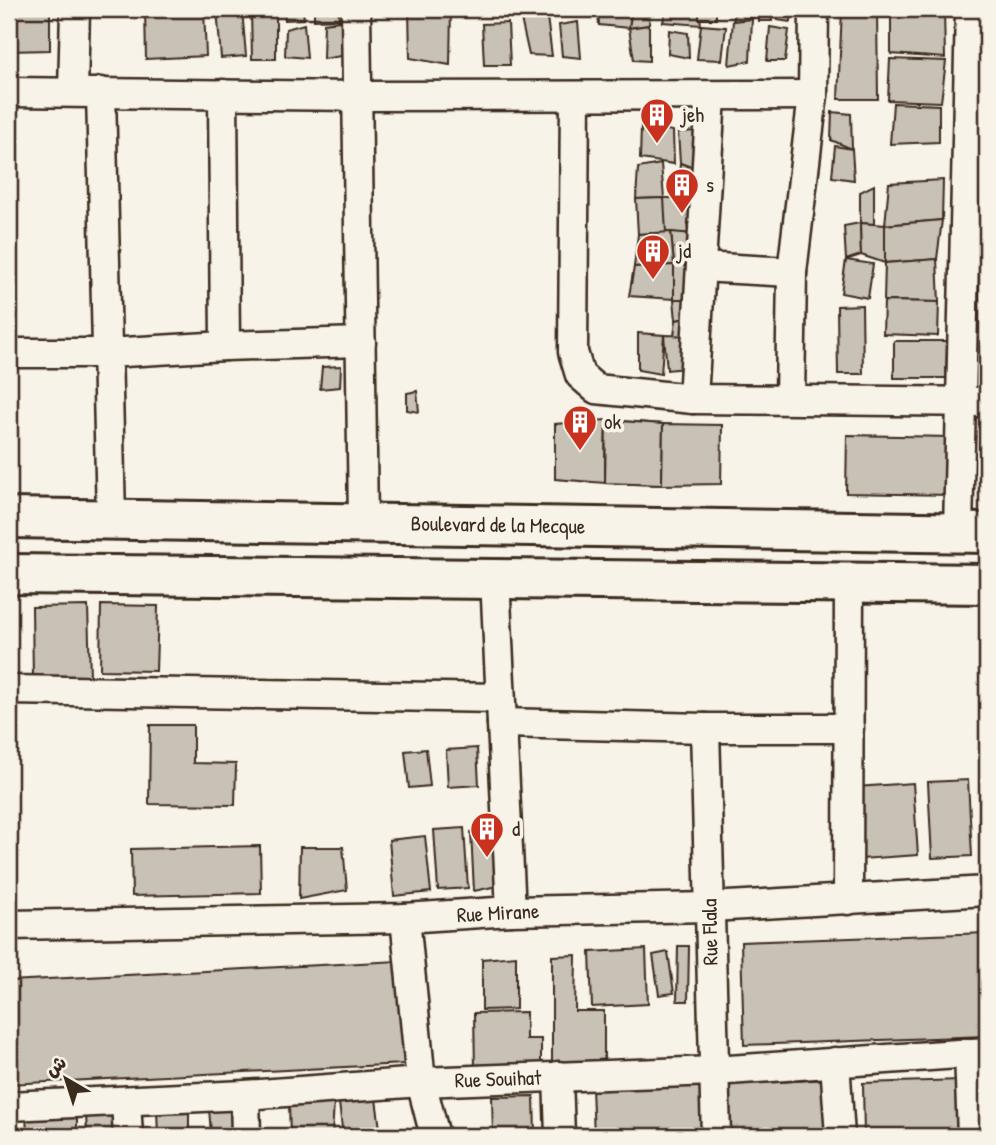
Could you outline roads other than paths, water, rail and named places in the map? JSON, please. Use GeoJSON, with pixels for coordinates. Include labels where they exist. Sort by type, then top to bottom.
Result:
{"type":"FeatureCollection","features":[{"type":"Feature","properties":{"kind":"main road","name":"Boulevard de la Mecque"},"geometry":{"type":"LineString","coordinates":[[9,518],[973,532]]}},
{"type":"Feature","properties":{"kind":"main road"},"geometry":{"type":"LineString","coordinates":[[9,574],[987,584]]}},
{"type":"Feature","properties":{"kind":"street"},"geometry":{"type":"LineString","coordinates":[[75,9],[87,92],[107,353],[111,519]]}},
{"type":"Feature","properties":{"kind":"street"},"geometry":{"type":"LineString","coordinates":[[356,9],[363,523]]}},
{"type":"Feature","properties":{"kind":"street"},"geometry":{"type":"LineString","coordinates":[[790,399],[792,272],[813,95],[814,9]]}},
{"type":"Feature","properties":{"kind":"street"},"geometry":{"type":"LineString","coordinates":[[970,9],[978,69],[973,532]]}},
{"type":"Feature","properties":{"kind":"street"},"geometry":{"type":"LineString","coordinates":[[9,92],[358,96],[813,95]]}},
{"type":"Feature","properties":{"kind":"street"},"geometry":{"type":"LineString","coordinates":[[223,94],[225,346]]}},
{"type":"Feature","properties":{"kind":"street"},"geometry":{"type":"LineString","coordinates":[[575,96],[573,352],[580,375],[596,389],[694,399],[974,401]]}},
{"type":"Feature","properties":{"kind":"street"},"geometry":{"type":"LineString","coordinates":[[694,399],[711,96]]}},
{"type":"Feature","properties":{"kind":"street"},"geometry":{"type":"LineString","coordinates":[[701,267],[792,272]]}},
{"type":"Feature","properties":{"kind":"street"},"geometry":{"type":"LineString","coordinates":[[9,352],[107,353],[361,342]]}},
{"type":"Feature","properties":{"kind":"street"},"geometry":{"type":"LineString","coordinates":[[495,578],[511,911]]}},
{"type":"Feature","properties":{"kind":"street"},"geometry":{"type":"LineString","coordinates":[[848,900],[849,582]]}},
{"type":"Feature","properties":{"kind":"street"},"geometry":{"type":"LineString","coordinates":[[9,690],[501,711],[705,728],[849,728]]}},
{"type":"Feature","properties":{"kind":"street","name":"Rue Flala"},"geometry":{"type":"LineString","coordinates":[[705,728],[716,1136]]}},
{"type":"Feature","properties":{"kind":"street","name":"Rue Mirane"},"geometry":{"type":"LineString","coordinates":[[9,925],[405,918],[511,911],[710,907],[987,891]]}},
{"type":"Feature","properties":{"kind":"street"},"geometry":{"type":"LineString","coordinates":[[405,918],[421,1082],[435,1136]]}},
{"type":"Feature","properties":{"kind":"street"},"geometry":{"type":"LineString","coordinates":[[972,1136],[978,1053]]}},
{"type":"Feature","properties":{"kind":"street","name":"Rue Souihat"},"geometry":{"type":"LineString","coordinates":[[9,1106],[245,1095],[421,1082],[714,1071],[978,1053]]}},
{"type":"Feature","properties":{"kind":"street"},"geometry":{"type":"LineString","coordinates":[[835,1062],[840,1136]]}},
{"type":"Feature","properties":{"kind":"street"},"geometry":{"type":"LineString","coordinates":[[558,1076],[560,1136]]}},
{"type":"Feature","properties":{"kind":"street"},"geometry":{"type":"LineString","coordinates":[[245,1095],[246,1136]]}},
{"type":"Feature","properties":{"kind":"street"},"geometry":{"type":"LineString","coordinates":[[126,1101],[128,1136]]}},
{"type":"Feature","properties":{"kind":"place","name":"jeh"},"geometry":{"type":"Point","coordinates":[657,145]}},
{"type":"Feature","properties":{"kind":"place","name":"s"},"geometry":{"type":"Point","coordinates":[682,215]}},
{"type":"Feature","properties":{"kind":"place","name":"jd"},"geometry":{"type":"Point","coordinates":[653,281]}},
{"type":"Feature","properties":{"kind":"place","name":"ok"},"geometry":{"type":"Point","coordinates":[580,452]}},
{"type":"Feature","properties":{"kind":"place","name":"d"},"geometry":{"type":"Point","coordinates":[487,859]}}]}
